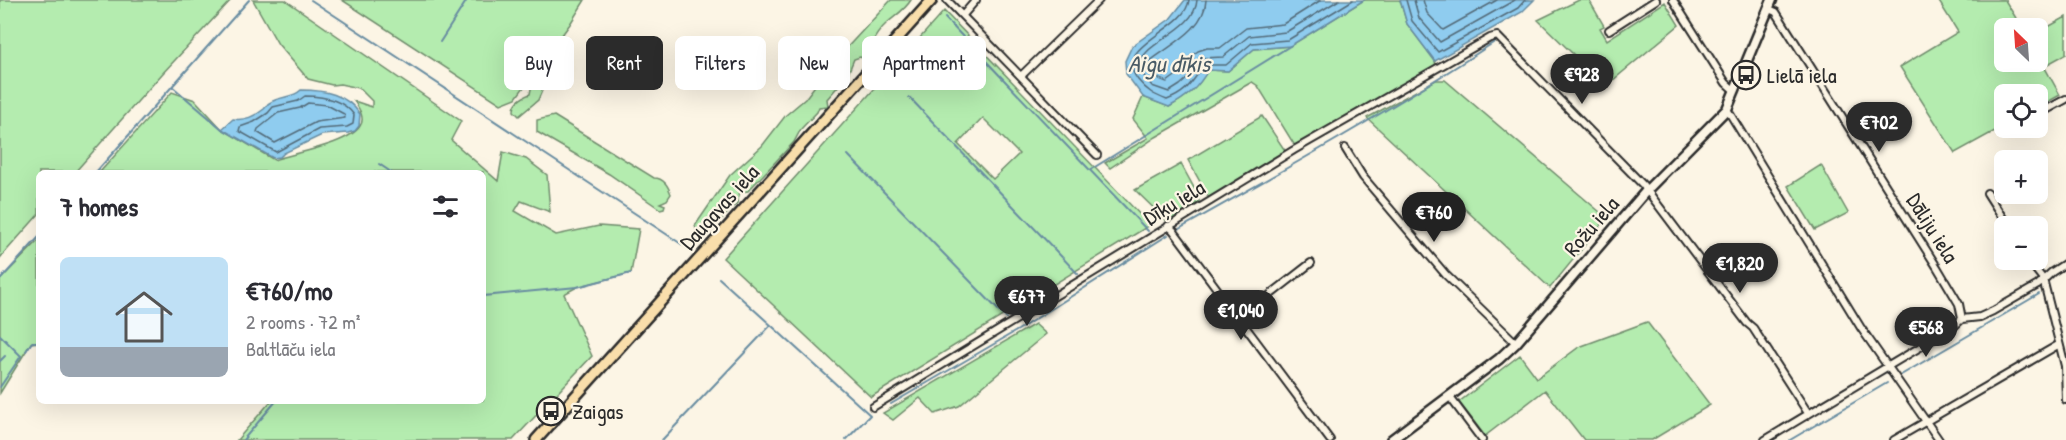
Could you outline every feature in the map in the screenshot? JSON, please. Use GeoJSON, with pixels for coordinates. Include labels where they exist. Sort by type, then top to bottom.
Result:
{"type":"FeatureCollection","features":[{"type":"Feature","properties":{"kind":"main road","name":"Daugavas iela"},"geometry":{"type":"LineString","coordinates":[[536,440],[932,0]]}},
{"type":"Feature","properties":{"kind":"street"},"geometry":{"type":"LineString","coordinates":[[947,0],[1097,155]]}},
{"type":"Feature","properties":{"kind":"street"},"geometry":{"type":"LineString","coordinates":[[963,15],[976,0]]}},
{"type":"Feature","properties":{"kind":"street"},"geometry":{"type":"LineString","coordinates":[[1021,76],[1099,0]]}},
{"type":"Feature","properties":{"kind":"street"},"geometry":{"type":"LineString","coordinates":[[1609,30],[1656,0]]}},
{"type":"Feature","properties":{"kind":"street"},"geometry":{"type":"LineString","coordinates":[[1673,0],[1726,83],[1735,91]]}},
{"type":"Feature","properties":{"kind":"street","name":"Rožu iela"},"geometry":{"type":"LineString","coordinates":[[1391,440],[1499,359],[1516,343],[1647,190],[1727,109],[1770,4]]}},
{"type":"Feature","properties":{"kind":"street","name":"Dāliju iela"},"geometry":{"type":"LineString","coordinates":[[1770,4],[1937,267],[1959,304],[1962,320]]}},
{"type":"Feature","properties":{"kind":"street","name":"Dīķu iela"},"geometry":{"type":"LineString","coordinates":[[873,407],[1314,138],[1497,36],[1647,190]]}},
{"type":"Feature","properties":{"kind":"street"},"geometry":{"type":"LineString","coordinates":[[2048,109],[2066,99]]}},
{"type":"Feature","properties":{"kind":"street"},"geometry":{"type":"LineString","coordinates":[[1727,109],[1861,328],[1939,440]]}},
{"type":"Feature","properties":{"kind":"street"},"geometry":{"type":"LineString","coordinates":[[1345,148],[1363,177],[1446,275],[1516,343]]}},
{"type":"Feature","properties":{"kind":"street"},"geometry":{"type":"LineString","coordinates":[[1647,190],[1753,328],[1808,413]]}},
{"type":"Feature","properties":{"kind":"street"},"geometry":{"type":"LineString","coordinates":[[1987,193],[2002,216]]}},
{"type":"Feature","properties":{"kind":"street"},"geometry":{"type":"LineString","coordinates":[[1168,226],[1330,440]]}},
{"type":"Feature","properties":{"kind":"street"},"geometry":{"type":"LineString","coordinates":[[1239,319],[1311,263]]}},
{"type":"Feature","properties":{"kind":"street"},"geometry":{"type":"LineString","coordinates":[[1765,440],[1962,320],[1987,314],[2038,285],[2066,263]]}},
{"type":"Feature","properties":{"kind":"street"},"geometry":{"type":"LineString","coordinates":[[2036,270],[2043,279],[2065,366],[2066,400]]}},
{"type":"Feature","properties":{"kind":"street"},"geometry":{"type":"LineString","coordinates":[[1894,440],[2058,345]]}},
{"type":"Feature","properties":{"kind":"street"},"geometry":{"type":"LineString","coordinates":[[1449,396],[1482,440]]}},
{"type":"Feature","properties":{"kind":"green space"},"geometry":{"type":"Polygon","coordinates":[[[0,0],[231,0],[77,170],[36,170],[36,217],[0,258],[0,0]]]}},
{"type":"Feature","properties":{"kind":"green space"},"geometry":{"type":"Polygon","coordinates":[[[253,0],[285,0],[461,121],[451,140],[485,170],[102,170],[172,92],[195,100],[222,129],[274,160],[333,143],[354,132],[362,123],[362,116],[354,101],[372,107],[372,101],[359,88],[308,79],[278,44],[253,0]]]}},
{"type":"Feature","properties":{"kind":"green space"},"geometry":{"type":"Polygon","coordinates":[[[342,0],[585,0],[561,36],[504,36],[504,90],[522,90],[516,98],[501,104],[342,0]]]}},
{"type":"Feature","properties":{"kind":"green space"},"geometry":{"type":"Polygon","coordinates":[[[891,0],[911,0],[876,36],[862,36],[862,58],[854,59],[850,69],[850,44],[891,0]]]}},
{"type":"Feature","properties":{"kind":"green space"},"geometry":{"type":"Polygon","coordinates":[[[1364,0],[1400,0],[1407,24],[1435,61],[1436,66],[1295,146],[1258,86],[1252,82],[1156,137],[1110,168],[1105,163],[1148,138],[1133,119],[1143,97],[1169,107],[1192,92],[1208,70],[1228,71],[1254,49],[1290,46],[1364,0]]]}},
{"type":"Feature","properties":{"kind":"green space"},"geometry":{"type":"Polygon","coordinates":[[[1579,0],[1589,0],[1604,26],[1600,28],[1607,40],[1665,2],[1679,25],[1606,86],[1538,20],[1579,0]]]}},
{"type":"Feature","properties":{"kind":"green space"},"geometry":{"type":"Polygon","coordinates":[[[1938,0],[2005,0],[2016,18],[1994,18],[1994,72],[2047,72],[2060,95],[2048,102],[2048,84],[1994,84],[1994,132],[1955,153],[1900,67],[1958,32],[1938,0]]]}},
{"type":"Feature","properties":{"kind":"green space"},"geometry":{"type":"Polygon","coordinates":[[[944,11],[968,36],[922,36],[944,11]]]}},
{"type":"Feature","properties":{"kind":"green space"},"geometry":{"type":"Polygon","coordinates":[[[2066,17],[2066,54],[2048,64],[2048,27],[2066,17]]]}},
{"type":"Feature","properties":{"kind":"green space"},"geometry":{"type":"Polygon","coordinates":[[[986,55],[1150,225],[871,397],[723,258],[873,90],[986,90],[986,55]],[[983,118],[958,144],[993,179],[1019,154],[983,118]]]}},
{"type":"Feature","properties":{"kind":"green space"},"geometry":{"type":"Polygon","coordinates":[[[1436,80],[1445,80],[1607,218],[1550,288],[1367,118],[1436,80]]]}},
{"type":"Feature","properties":{"kind":"green space"},"geometry":{"type":"Polygon","coordinates":[[[531,90],[542,90],[538,100],[519,116],[514,111],[517,102],[530,94],[531,90]]]}},
{"type":"Feature","properties":{"kind":"green space"},"geometry":{"type":"Polygon","coordinates":[[[812,90],[835,90],[827,99],[828,106],[819,107],[801,129],[794,142],[748,191],[740,192],[737,203],[704,237],[698,233],[695,226],[730,175],[762,146],[786,115],[812,90]]]}},
{"type":"Feature","properties":{"kind":"green space"},"geometry":{"type":"Polygon","coordinates":[[[554,116],[654,178],[663,181],[671,194],[667,200],[660,203],[665,205],[664,208],[660,209],[609,174],[537,132],[537,120],[554,116]]]}},
{"type":"Feature","properties":{"kind":"green space"},"geometry":{"type":"Polygon","coordinates":[[[1262,116],[1286,152],[1209,198],[1188,160],[1262,116]]]}},
{"type":"Feature","properties":{"kind":"green space"},"geometry":{"type":"Polygon","coordinates":[[[503,152],[526,159],[547,175],[550,212],[521,201],[515,211],[556,235],[599,226],[639,229],[631,273],[577,287],[564,294],[592,356],[513,440],[237,440],[268,404],[486,404],[486,171],[498,181],[503,152]]]}},
{"type":"Feature","properties":{"kind":"green space"},"geometry":{"type":"Polygon","coordinates":[[[1181,164],[1198,195],[1199,202],[1168,222],[1135,190],[1181,164]]]}},
{"type":"Feature","properties":{"kind":"green space"},"geometry":{"type":"Polygon","coordinates":[[[1821,165],[1848,213],[1815,230],[1788,186],[1821,165]]]}},
{"type":"Feature","properties":{"kind":"green space"},"geometry":{"type":"Polygon","coordinates":[[[36,243],[36,342],[31,343],[0,393],[0,280],[36,243]]]}},
{"type":"Feature","properties":{"kind":"green space"},"geometry":{"type":"Polygon","coordinates":[[[1647,322],[1710,405],[1652,440],[1584,440],[1545,390],[1485,436],[1459,402],[1520,355],[1537,378],[1579,347],[1647,322]]]}},
{"type":"Feature","properties":{"kind":"green space"},"geometry":{"type":"Polygon","coordinates":[[[1035,324],[1046,334],[959,406],[935,414],[920,398],[893,420],[883,413],[1035,324]]]}},
{"type":"Feature","properties":{"kind":"water","name":"Aigu dīķis"},"geometry":{"type":"Polygon","coordinates":[[[1185,0],[1364,0],[1290,46],[1254,49],[1228,71],[1208,70],[1192,91],[1169,107],[1143,97],[1126,74],[1125,61],[1132,46],[1170,19],[1185,0]]]}},
{"type":"Feature","properties":{"kind":"water"},"geometry":{"type":"Polygon","coordinates":[[[1400,0],[1534,0],[1522,12],[1435,61],[1407,24],[1400,0]]]}},
{"type":"Feature","properties":{"kind":"water"},"geometry":{"type":"Polygon","coordinates":[[[301,90],[327,92],[342,98],[360,114],[359,126],[355,131],[348,133],[322,135],[280,157],[273,158],[222,129],[233,119],[246,119],[254,116],[267,104],[301,90]]]}},
{"type":"Feature","properties":{"kind":"waterway"},"geometry":{"type":"LineString","coordinates":[[98,170],[249,0]]}},
{"type":"Feature","properties":{"kind":"waterway"},"geometry":{"type":"LineString","coordinates":[[311,0],[692,251]]}},
{"type":"Feature","properties":{"kind":"waterway"},"geometry":{"type":"LineString","coordinates":[[440,42],[467,0]]}},
{"type":"Feature","properties":{"kind":"waterway"},"geometry":{"type":"LineString","coordinates":[[945,18],[1148,231]]}},
{"type":"Feature","properties":{"kind":"waterway"},"geometry":{"type":"LineString","coordinates":[[1179,229],[1379,115],[1496,41]]}},
{"type":"Feature","properties":{"kind":"waterway"},"geometry":{"type":"LineString","coordinates":[[1090,170],[1290,46]]}},
{"type":"Feature","properties":{"kind":"waterway"},"geometry":{"type":"LineString","coordinates":[[173,87],[222,129]]}},
{"type":"Feature","properties":{"kind":"waterway"},"geometry":{"type":"LineString","coordinates":[[909,97],[1078,274]]}},
{"type":"Feature","properties":{"kind":"waterway"},"geometry":{"type":"LineString","coordinates":[[848,155],[1006,318]]}},
{"type":"Feature","properties":{"kind":"waterway"},"geometry":{"type":"LineString","coordinates":[[379,164],[388,170]]}},
{"type":"Feature","properties":{"kind":"waterway"},"geometry":{"type":"LineString","coordinates":[[891,404],[1018,330],[1168,235]]}},
{"type":"Feature","properties":{"kind":"waterway"},"geometry":{"type":"LineString","coordinates":[[0,280],[36,240]]}},
{"type":"Feature","properties":{"kind":"waterway"},"geometry":{"type":"LineString","coordinates":[[486,296],[577,287],[631,273]]}},
{"type":"Feature","properties":{"kind":"waterway"},"geometry":{"type":"LineString","coordinates":[[719,278],[870,415],[846,440]]}},
{"type":"Feature","properties":{"kind":"waterway"},"geometry":{"type":"LineString","coordinates":[[1901,375],[2039,294]]}},
{"type":"Feature","properties":{"kind":"waterway"},"geometry":{"type":"LineString","coordinates":[[662,440],[771,325]]}},
{"type":"Feature","properties":{"kind":"waterway"},"geometry":{"type":"LineString","coordinates":[[0,335],[21,356],[0,387]]}},
{"type":"Feature","properties":{"kind":"waterway"},"geometry":{"type":"LineString","coordinates":[[26,351],[32,342],[36,342]]}},
{"type":"Feature","properties":{"kind":"waterway"},"geometry":{"type":"LineString","coordinates":[[0,361],[5,356]]}},
{"type":"Feature","properties":{"kind":"waterway"},"geometry":{"type":"LineString","coordinates":[[1790,440],[1887,383]]}},
{"type":"Feature","properties":{"kind":"waterway"},"geometry":{"type":"LineString","coordinates":[[243,440],[274,404]]}},
{"type":"Feature","properties":{"kind":"place","name":"Lielā iela"},"geometry":{"type":"Point","coordinates":[1746,75]}},
{"type":"Feature","properties":{"kind":"place","name":"Zaigas"},"geometry":{"type":"Point","coordinates":[551,411]}}]}
